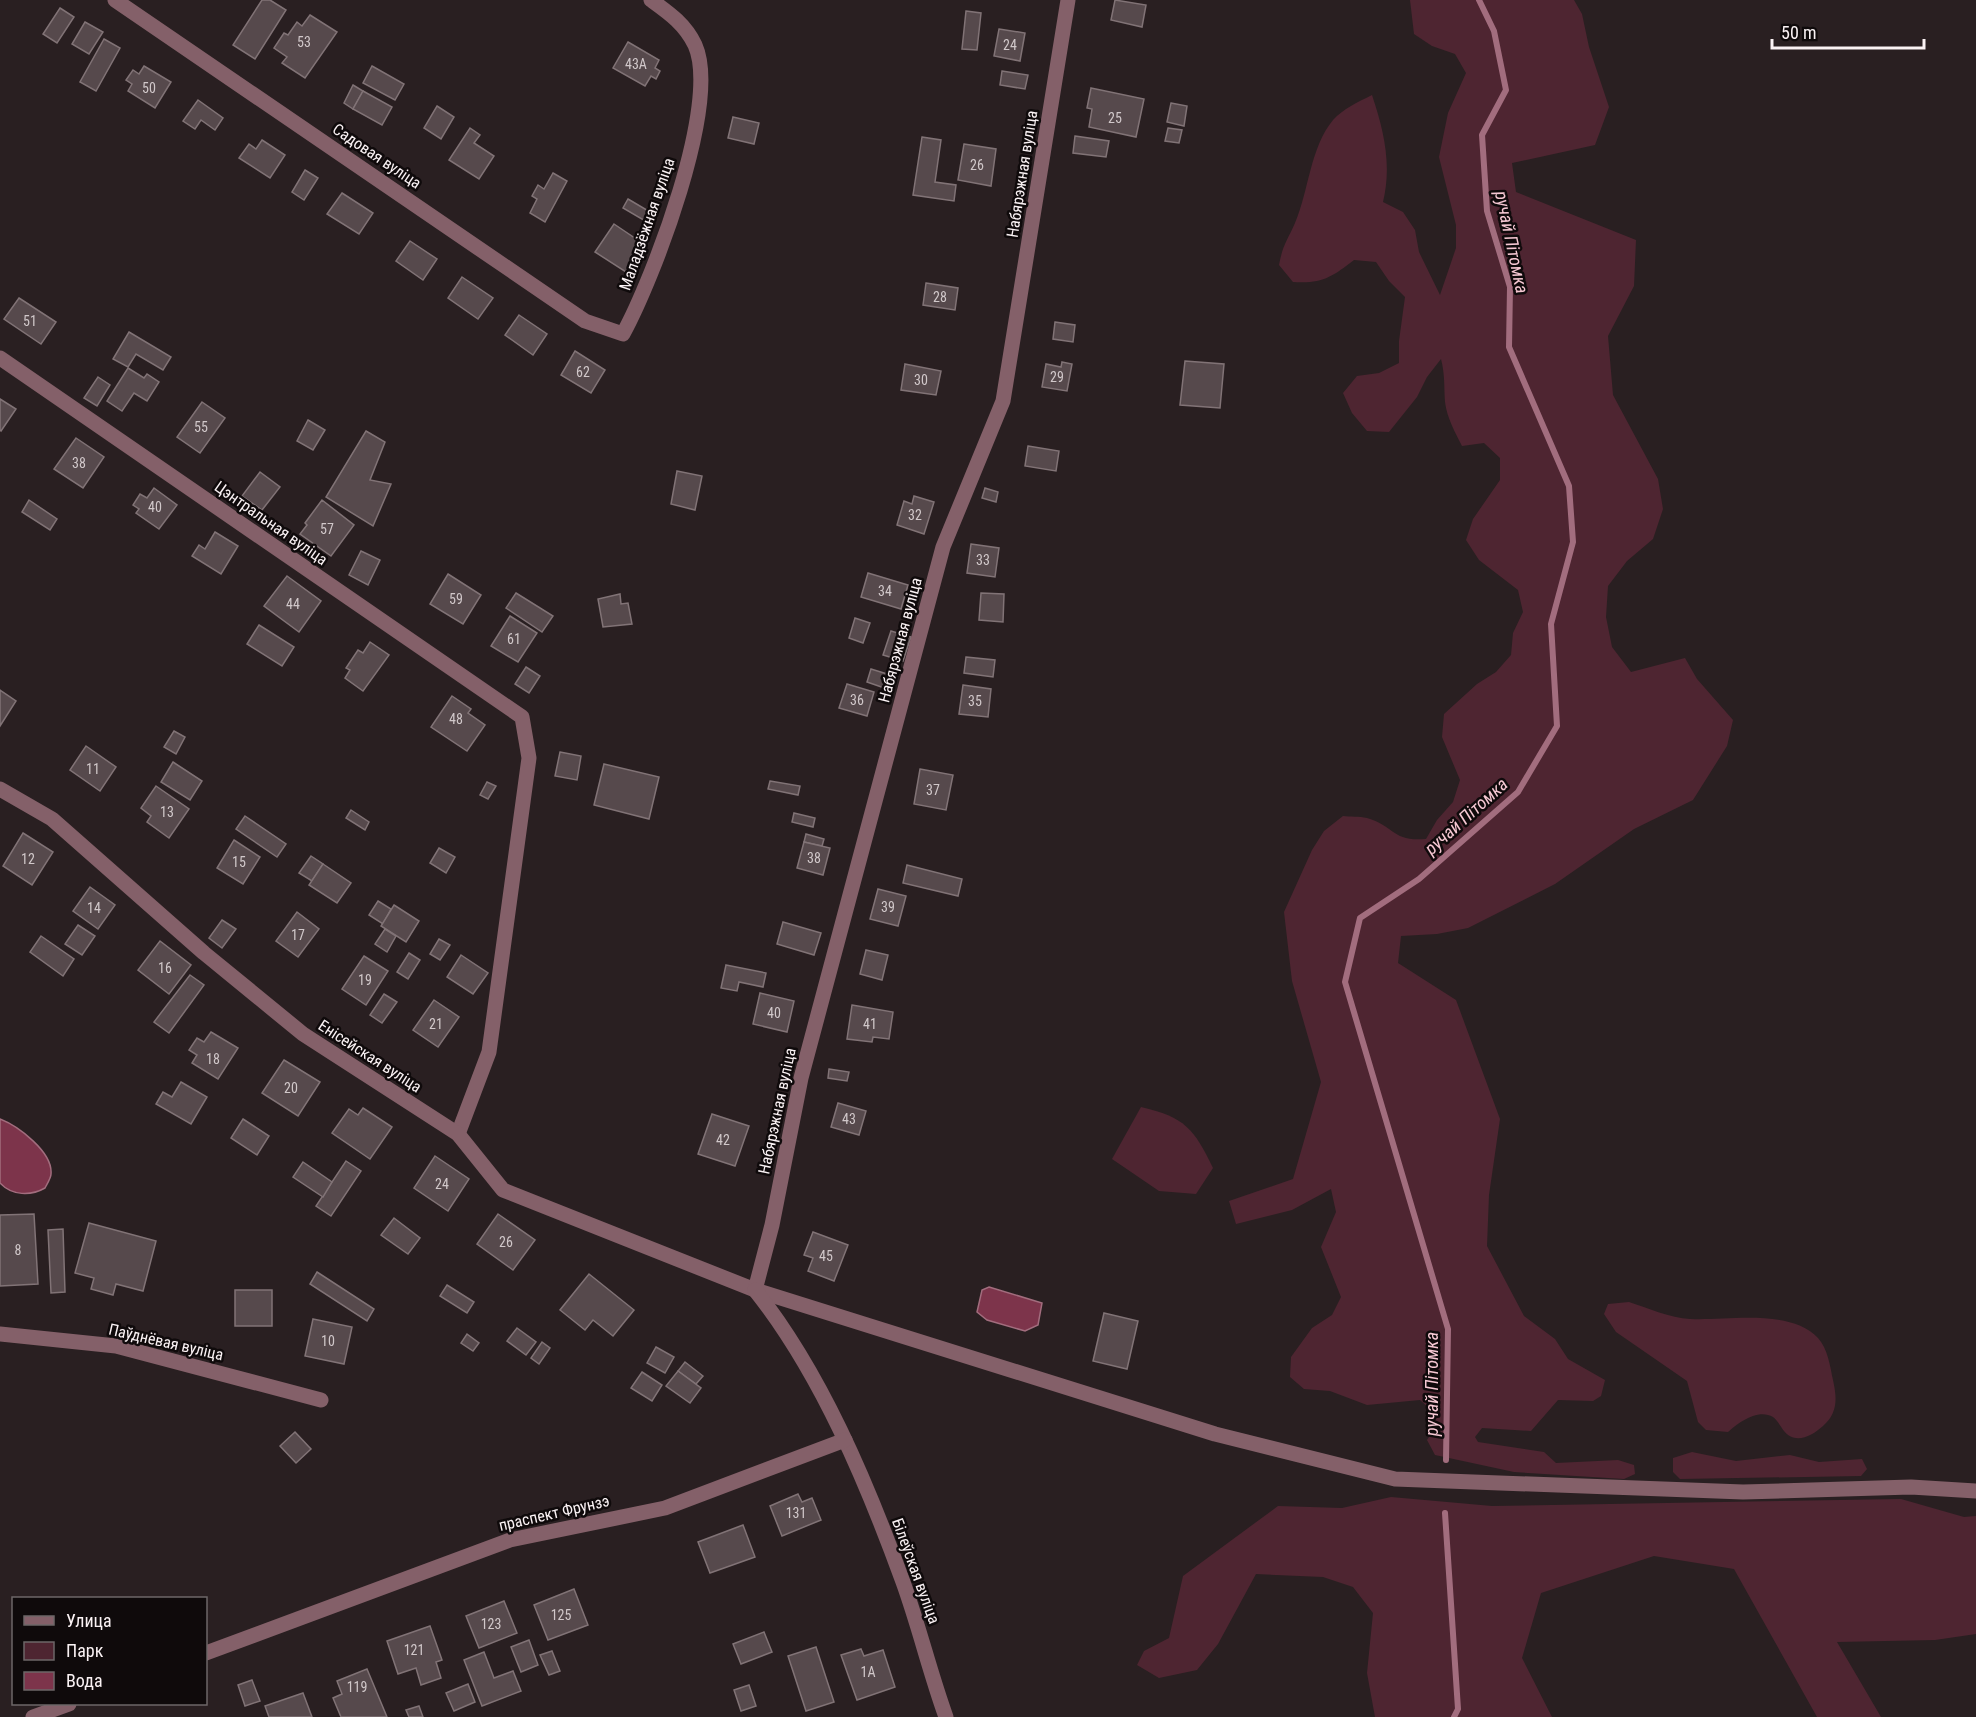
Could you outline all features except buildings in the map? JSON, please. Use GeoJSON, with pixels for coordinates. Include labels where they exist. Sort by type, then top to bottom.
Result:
{"type":"FeatureCollection","features":[{"type":"Feature","properties":{"kind":"street","name":"Садовая вуліца"},"geometry":{"type":"LineString","coordinates":[[115,0],[585,321],[622,334]]}},
{"type":"Feature","properties":{"kind":"street","name":"Маладзёжная вуліца"},"geometry":{"type":"LineString","coordinates":[[622,334],[635,311],[688,167],[702,90],[696,47],[681,22],[651,0]]}},
{"type":"Feature","properties":{"kind":"street","name":"Набярэжная вуліца"},"geometry":{"type":"LineString","coordinates":[[755,1290],[772,1225],[801,1078],[943,547],[1003,401],[1068,0]]}},
{"type":"Feature","properties":{"kind":"street","name":"Цэнтральная вуліца"},"geometry":{"type":"LineString","coordinates":[[0,358],[522,717],[529,758],[489,1052],[458,1134]]}},
{"type":"Feature","properties":{"kind":"street","name":"Енісейская вуліца"},"geometry":{"type":"LineString","coordinates":[[0,789],[52,819],[204,953],[303,1034],[458,1134],[503,1190],[755,1290],[1215,1434],[1395,1479],[1743,1492],[1911,1487],[1976,1491]]}},
{"type":"Feature","properties":{"kind":"street","name":"Білеўская вуліца"},"geometry":{"type":"LineString","coordinates":[[755,1290],[780,1322],[845,1440],[903,1583],[946,1717]]}},
{"type":"Feature","properties":{"kind":"street","name":"Паўднёвая вуліца"},"geometry":{"type":"LineString","coordinates":[[0,1334],[116,1346],[321,1400]]}},
{"type":"Feature","properties":{"kind":"street","name":"праспект Фрунзэ"},"geometry":{"type":"LineString","coordinates":[[207,1653],[510,1540],[665,1508],[845,1440]]}},
{"type":"Feature","properties":{"kind":"street"},"geometry":{"type":"LineString","coordinates":[[33,1717],[66,1705]]}},
{"type":"Feature","properties":{"kind":"green space"},"geometry":{"type":"Polygon","coordinates":[[[1410,0],[1574,0],[1582,14],[1589,47],[1609,107],[1595,145],[1512,163],[1516,192],[1636,240],[1634,286],[1608,336],[1613,395],[1658,479],[1663,509],[1653,539],[1627,561],[1608,586],[1606,617],[1612,647],[1631,672],[1685,658],[1697,679],[1733,720],[1727,746],[1693,800],[1634,829],[1555,884],[1468,928],[1437,934],[1401,936],[1398,963],[1456,1000],[1500,1119],[1489,1195],[1487,1246],[1524,1316],[1555,1339],[1568,1359],[1605,1380],[1601,1396],[1593,1401],[1558,1400],[1531,1431],[1482,1428],[1475,1437],[1478,1442],[1544,1452],[1556,1463],[1618,1460],[1634,1465],[1635,1474],[1624,1479],[1514,1472],[1435,1455],[1427,1440],[1436,1426],[1431,1410],[1420,1400],[1367,1405],[1330,1391],[1304,1389],[1290,1377],[1291,1357],[1312,1328],[1332,1315],[1341,1297],[1321,1247],[1336,1212],[1331,1189],[1292,1210],[1236,1224],[1229,1201],[1293,1179],[1321,1082],[1292,981],[1284,912],[1312,850],[1324,831],[1343,816],[1367,818],[1400,836],[1426,839],[1437,820],[1453,802],[1460,780],[1442,737],[1444,714],[1477,684],[1496,672],[1511,655],[1513,633],[1523,612],[1518,590],[1479,560],[1466,540],[1473,519],[1500,480],[1500,458],[1484,443],[1462,446],[1446,408],[1441,359],[1427,377],[1417,397],[1389,432],[1367,431],[1352,413],[1343,393],[1357,376],[1379,373],[1399,363],[1399,341],[1405,297],[1389,281],[1376,262],[1354,260],[1326,278],[1312,282],[1293,282],[1279,265],[1300,210],[1319,143],[1325,131],[1341,112],[1372,95],[1380,122],[1387,161],[1383,202],[1403,212],[1415,230],[1419,252],[1440,295],[1456,248],[1456,225],[1439,157],[1448,113],[1466,73],[1455,54],[1432,46],[1414,34],[1410,0]]]}},
{"type":"Feature","properties":{"kind":"green space"},"geometry":{"type":"Polygon","coordinates":[[[1141,1107],[1178,1120],[1200,1143],[1213,1168],[1196,1194],[1159,1191],[1112,1159],[1141,1107]]]}},
{"type":"Feature","properties":{"kind":"green space"},"geometry":{"type":"Polygon","coordinates":[[[1629,1302],[1682,1318],[1775,1319],[1806,1329],[1818,1338],[1828,1358],[1835,1393],[1835,1405],[1831,1416],[1823,1426],[1804,1438],[1793,1438],[1773,1417],[1761,1414],[1749,1418],[1728,1432],[1706,1430],[1698,1422],[1687,1381],[1616,1332],[1604,1314],[1608,1304],[1629,1302]]]}},
{"type":"Feature","properties":{"kind":"green space"},"geometry":{"type":"Polygon","coordinates":[[[1692,1452],[1736,1461],[1790,1455],[1819,1462],[1862,1459],[1867,1469],[1861,1476],[1680,1479],[1673,1472],[1673,1458],[1692,1452]]]}},
{"type":"Feature","properties":{"kind":"green space"},"geometry":{"type":"Polygon","coordinates":[[[1391,1497],[1492,1506],[1901,1499],[1964,1517],[1976,1516],[1976,1634],[1935,1640],[1837,1642],[1881,1717],[1817,1717],[1734,1569],[1654,1556],[1541,1593],[1522,1658],[1552,1717],[1375,1717],[1367,1673],[1373,1613],[1353,1587],[1323,1577],[1256,1574],[1218,1644],[1197,1670],[1159,1678],[1137,1665],[1144,1651],[1169,1638],[1183,1576],[1278,1506],[1342,1508],[1391,1497]]]}},
{"type":"Feature","properties":{"kind":"water"},"geometry":{"type":"Polygon","coordinates":[[[0,1119],[25,1134],[46,1157],[51,1174],[45,1188],[22,1193],[10,1190],[0,1183],[0,1119]]]}},
{"type":"Feature","properties":{"kind":"water"},"geometry":{"type":"Polygon","coordinates":[[[989,1287],[1042,1303],[1038,1325],[1025,1331],[987,1320],[977,1312],[982,1290],[989,1287]]]}},
{"type":"Feature","properties":{"kind":"waterway","name":"ручай Пітомка"},"geometry":{"type":"LineString","coordinates":[[1446,1460],[1448,1329],[1345,982],[1360,918],[1419,879],[1518,792],[1557,726],[1551,624],[1573,542],[1569,486],[1509,347],[1510,287],[1487,211],[1482,135],[1506,90],[1494,31],[1479,0]]}},
{"type":"Feature","properties":{"kind":"waterway","name":"ручай Пітомка"},"geometry":{"type":"LineString","coordinates":[[1445,1513],[1458,1709],[1454,1717]]}}]}
